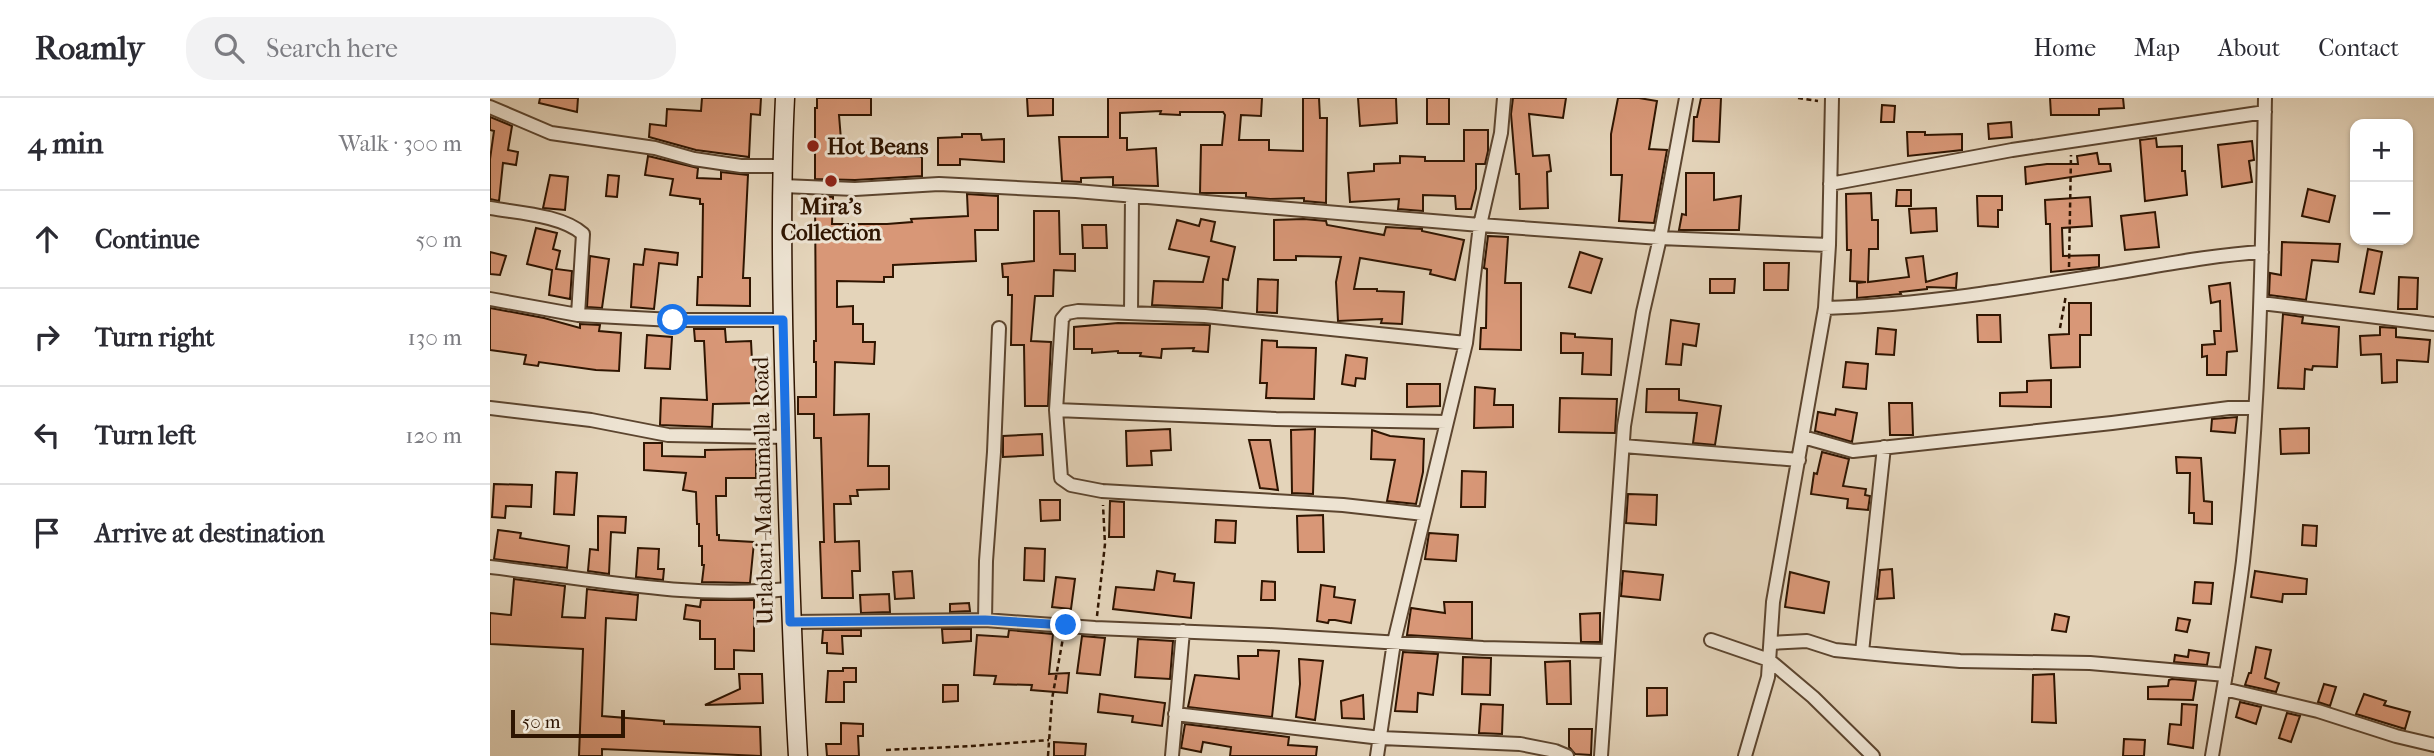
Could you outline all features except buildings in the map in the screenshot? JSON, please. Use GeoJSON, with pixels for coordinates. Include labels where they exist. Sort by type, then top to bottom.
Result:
{"type":"FeatureCollection","features":[{"type":"Feature","properties":{"kind":"main road","name":"Urlabari-Madhumalla Road"},"geometry":{"type":"LineString","coordinates":[[785,98],[781,166],[783,320],[790,622],[799,756]]}},
{"type":"Feature","properties":{"kind":"street"},"geometry":{"type":"LineString","coordinates":[[1377,756],[1394,642],[1466,342],[1480,225],[1501,133],[1504,98]]}},
{"type":"Feature","properties":{"kind":"street"},"geometry":{"type":"LineString","coordinates":[[1601,756],[1623,446],[1643,312],[1686,98]]}},
{"type":"Feature","properties":{"kind":"street"},"geometry":{"type":"LineString","coordinates":[[2212,756],[2243,561],[2262,303],[2265,98]]}},
{"type":"Feature","properties":{"kind":"street"},"geometry":{"type":"LineString","coordinates":[[1745,756],[1768,677],[1773,602],[1825,307],[1832,101]]}},
{"type":"Feature","properties":{"kind":"street"},"geometry":{"type":"LineString","coordinates":[[490,107],[551,133],[655,148],[694,159],[741,166],[781,166]]}},
{"type":"Feature","properties":{"kind":"street"},"geometry":{"type":"LineString","coordinates":[[1829,184],[2012,150],[2265,112]]}},
{"type":"Feature","properties":{"kind":"street"},"geometry":{"type":"LineString","coordinates":[[783,186],[855,189],[939,184],[1132,196],[1660,238],[1829,245]]}},
{"type":"Feature","properties":{"kind":"street"},"geometry":{"type":"LineString","coordinates":[[1131,313],[1132,196]]}},
{"type":"Feature","properties":{"kind":"street"},"geometry":{"type":"LineString","coordinates":[[490,208],[563,222],[583,234],[578,316]]}},
{"type":"Feature","properties":{"kind":"street"},"geometry":{"type":"LineString","coordinates":[[1825,307],[1903,303],[2068,280],[2218,255],[2262,252]]}},
{"type":"Feature","properties":{"kind":"street"},"geometry":{"type":"LineString","coordinates":[[490,299],[578,316],[673,320],[783,320]]}},
{"type":"Feature","properties":{"kind":"street"},"geometry":{"type":"LineString","coordinates":[[2262,303],[2434,324]]}},
{"type":"Feature","properties":{"kind":"street"},"geometry":{"type":"LineString","coordinates":[[1424,513],[1343,505],[1102,491],[1071,485],[1061,478],[1056,410],[1062,319],[1067,313],[1078,311],[1205,316],[1466,342]]}},
{"type":"Feature","properties":{"kind":"street"},"geometry":{"type":"LineString","coordinates":[[985,620],[999,328]]}},
{"type":"Feature","properties":{"kind":"street"},"geometry":{"type":"LineString","coordinates":[[490,408],[591,421],[668,435],[786,437]]}},
{"type":"Feature","properties":{"kind":"street"},"geometry":{"type":"LineString","coordinates":[[1803,437],[1853,451],[2229,408],[2255,408]]}},
{"type":"Feature","properties":{"kind":"street"},"geometry":{"type":"LineString","coordinates":[[1056,410],[1276,419],[1447,422]]}},
{"type":"Feature","properties":{"kind":"street"},"geometry":{"type":"LineString","coordinates":[[1623,446],[1799,460]]}},
{"type":"Feature","properties":{"kind":"street"},"geometry":{"type":"LineString","coordinates":[[1862,652],[1884,447]]}},
{"type":"Feature","properties":{"kind":"street"},"geometry":{"type":"LineString","coordinates":[[490,567],[669,591],[711,593],[789,589]]}},
{"type":"Feature","properties":{"kind":"street"},"geometry":{"type":"LineString","coordinates":[[790,622],[985,620],[1483,648],[1607,651]]}},
{"type":"Feature","properties":{"kind":"street"},"geometry":{"type":"LineString","coordinates":[[1172,756],[1183,631]]}},
{"type":"Feature","properties":{"kind":"street"},"geometry":{"type":"LineString","coordinates":[[1711,640],[1769,660],[1797,682],[1874,756]]}},
{"type":"Feature","properties":{"kind":"street"},"geometry":{"type":"LineString","coordinates":[[1771,643],[1807,640],[1835,650],[1959,661],[2090,663],[2226,674]]}},
{"type":"Feature","properties":{"kind":"street"},"geometry":{"type":"LineString","coordinates":[[2224,689],[2318,711],[2434,745]]}},
{"type":"Feature","properties":{"kind":"street"},"geometry":{"type":"LineString","coordinates":[[1175,714],[1381,738],[1520,744],[1567,756]]}},
{"type":"Feature","properties":{"kind":"path"},"geometry":{"type":"LineString","coordinates":[[1798,98],[1832,101]]}},
{"type":"Feature","properties":{"kind":"path"},"geometry":{"type":"LineString","coordinates":[[2060,328],[2068,280],[2071,141]]}},
{"type":"Feature","properties":{"kind":"path"},"geometry":{"type":"LineString","coordinates":[[1095,628],[1105,544],[1102,491]]}},
{"type":"Feature","properties":{"kind":"path"},"geometry":{"type":"LineString","coordinates":[[1048,756],[1058,659],[1066,625]]}},
{"type":"Feature","properties":{"kind":"path"},"geometry":{"type":"LineString","coordinates":[[886,750],[1049,740]]}},
{"type":"Feature","properties":{"kind":"place","name":"Hot Beans"},"geometry":{"type":"Point","coordinates":[813,146]}},
{"type":"Feature","properties":{"kind":"place","name":"Mira's Collection"},"geometry":{"type":"Point","coordinates":[831,181]}},
{"type":"Feature","properties":{"kind":"route"},"geometry":{"type":"LineString","coordinates":[[673,320],[783,320],[790,622],[985,620],[1066,625]]}}]}
